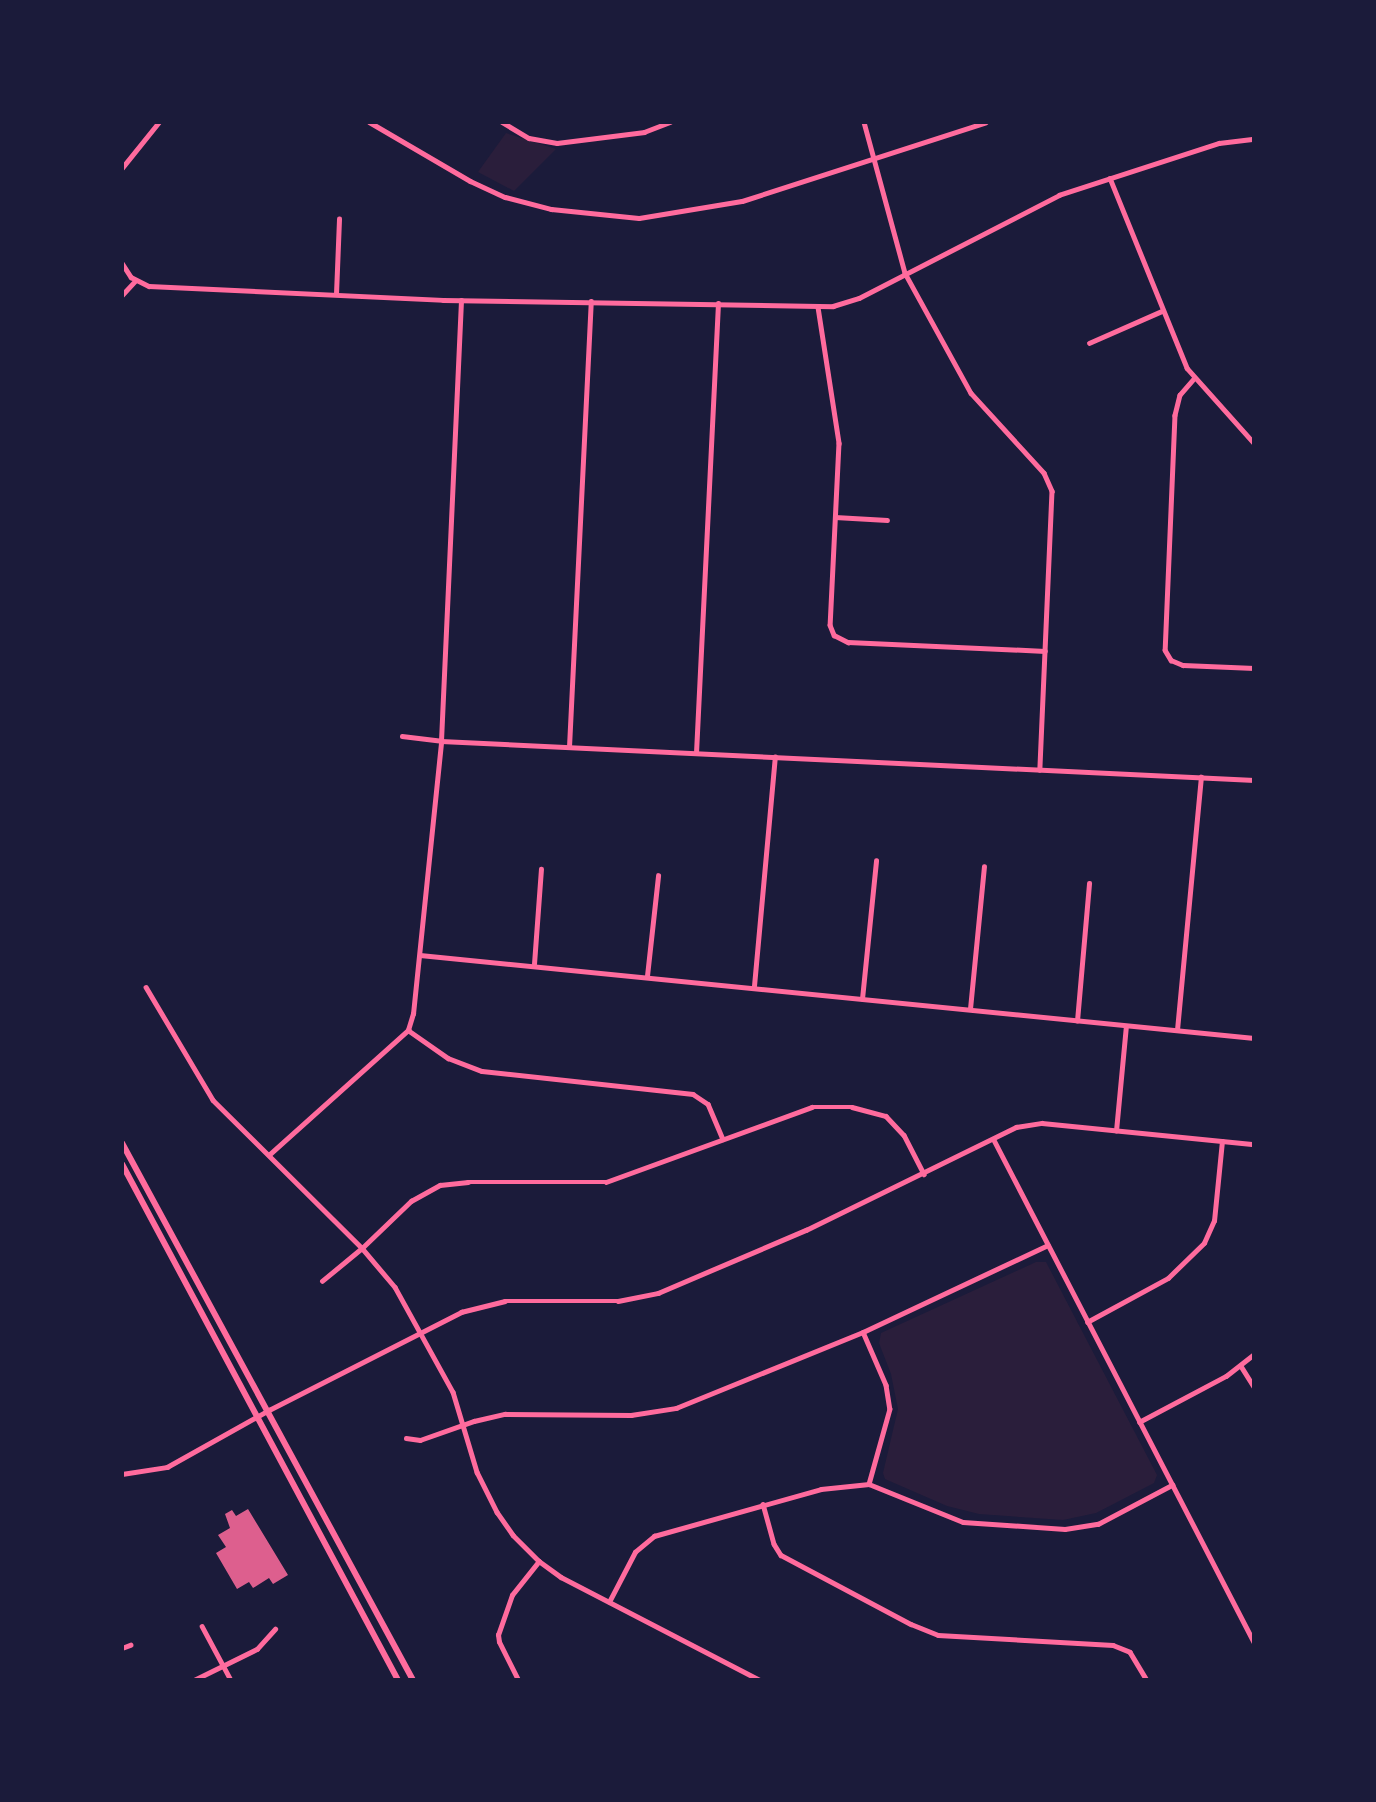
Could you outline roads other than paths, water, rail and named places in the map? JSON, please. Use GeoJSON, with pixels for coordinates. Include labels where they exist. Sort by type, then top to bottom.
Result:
{"type":"FeatureCollection","features":[{"type":"Feature","properties":{"kind":"main road"},"geometry":{"type":"LineString","coordinates":[[122,1143],[413,1679]]}},
{"type":"Feature","properties":{"kind":"main road"},"geometry":{"type":"LineString","coordinates":[[122,1164],[398,1679]]}},
{"type":"Feature","properties":{"kind":"street"},"geometry":{"type":"LineString","coordinates":[[122,168],[159,122]]}},
{"type":"Feature","properties":{"kind":"street"},"geometry":{"type":"LineString","coordinates":[[369,122],[459,175],[505,197],[551,209],[620,217],[672,214],[731,204],[986,122]]}},
{"type":"Feature","properties":{"kind":"street"},"geometry":{"type":"LineString","coordinates":[[502,122],[530,138],[558,143],[644,132],[670,122]]}},
{"type":"Feature","properties":{"kind":"street"},"geometry":{"type":"LineString","coordinates":[[864,122],[905,273],[971,393],[1049,482],[1053,512],[1040,770]]}},
{"type":"Feature","properties":{"kind":"street"},"geometry":{"type":"LineString","coordinates":[[122,263],[135,281],[149,286],[461,300],[818,307],[849,302],[1034,206],[1219,142],[1254,139]]}},
{"type":"Feature","properties":{"kind":"street"},"geometry":{"type":"LineString","coordinates":[[1110,178],[1162,311],[1194,379],[1253,442]]}},
{"type":"Feature","properties":{"kind":"street"},"geometry":{"type":"LineString","coordinates":[[336,294],[339,219]]}},
{"type":"Feature","properties":{"kind":"street"},"geometry":{"type":"LineString","coordinates":[[122,295],[135,281]]}},
{"type":"Feature","properties":{"kind":"street"},"geometry":{"type":"LineString","coordinates":[[270,1154],[408,1030],[413,1014],[441,741],[461,300]]}},
{"type":"Feature","properties":{"kind":"street"},"geometry":{"type":"LineString","coordinates":[[569,747],[591,302]]}},
{"type":"Feature","properties":{"kind":"street"},"geometry":{"type":"LineString","coordinates":[[696,752],[718,304]]}},
{"type":"Feature","properties":{"kind":"street"},"geometry":{"type":"LineString","coordinates":[[818,307],[838,425],[830,625],[837,639],[848,642],[1045,651]]}},
{"type":"Feature","properties":{"kind":"street"},"geometry":{"type":"LineString","coordinates":[[1089,343],[1162,311]]}},
{"type":"Feature","properties":{"kind":"street"},"geometry":{"type":"LineString","coordinates":[[1194,379],[1183,390],[1176,407],[1165,650],[1171,660],[1183,664],[1254,668]]}},
{"type":"Feature","properties":{"kind":"street"},"geometry":{"type":"LineString","coordinates":[[835,517],[887,520]]}},
{"type":"Feature","properties":{"kind":"street"},"geometry":{"type":"LineString","coordinates":[[402,736],[441,741],[1254,780]]}},
{"type":"Feature","properties":{"kind":"street"},"geometry":{"type":"LineString","coordinates":[[754,986],[775,757]]}},
{"type":"Feature","properties":{"kind":"street"},"geometry":{"type":"LineString","coordinates":[[1177,1030],[1201,777]]}},
{"type":"Feature","properties":{"kind":"street"},"geometry":{"type":"LineString","coordinates":[[862,999],[876,861]]}},
{"type":"Feature","properties":{"kind":"street"},"geometry":{"type":"LineString","coordinates":[[970,1009],[984,867]]}},
{"type":"Feature","properties":{"kind":"street"},"geometry":{"type":"LineString","coordinates":[[534,964],[541,869]]}},
{"type":"Feature","properties":{"kind":"street"},"geometry":{"type":"LineString","coordinates":[[647,976],[658,876]]}},
{"type":"Feature","properties":{"kind":"street"},"geometry":{"type":"LineString","coordinates":[[1077,1021],[1089,884]]}},
{"type":"Feature","properties":{"kind":"street"},"geometry":{"type":"LineString","coordinates":[[419,955],[534,964],[1254,1038]]}},
{"type":"Feature","properties":{"kind":"street"},"geometry":{"type":"LineString","coordinates":[[146,987],[209,1095],[270,1154],[389,1278],[453,1392],[477,1472],[497,1512],[513,1535],[539,1561],[561,1577],[760,1679]]}},
{"type":"Feature","properties":{"kind":"street"},"geometry":{"type":"LineString","coordinates":[[1116,1131],[1126,1026]]}},
{"type":"Feature","properties":{"kind":"street"},"geometry":{"type":"LineString","coordinates":[[408,1030],[448,1058],[482,1071],[697,1095],[711,1109],[723,1139]]}},
{"type":"Feature","properties":{"kind":"street"},"geometry":{"type":"LineString","coordinates":[[322,1281],[362,1248],[411,1201],[440,1185],[468,1182],[606,1182],[633,1175],[803,1108],[836,1106],[863,1109],[886,1116],[899,1126],[924,1174]]}},
{"type":"Feature","properties":{"kind":"street"},"geometry":{"type":"LineString","coordinates":[[122,1474],[167,1467],[269,1410],[461,1312],[498,1302],[618,1301],[658,1293],[806,1230],[994,1140],[1010,1129],[1027,1124],[1254,1144]]}},
{"type":"Feature","properties":{"kind":"street"},"geometry":{"type":"LineString","coordinates":[[994,1140],[1254,1642]]}},
{"type":"Feature","properties":{"kind":"street"},"geometry":{"type":"LineString","coordinates":[[1087,1322],[1168,1279],[1204,1243],[1214,1221],[1222,1141]]}},
{"type":"Feature","properties":{"kind":"street"},"geometry":{"type":"LineString","coordinates":[[406,1438],[420,1440],[464,1424],[505,1414],[631,1415],[676,1408],[863,1332],[1048,1245]]}},
{"type":"Feature","properties":{"kind":"street"},"geometry":{"type":"LineString","coordinates":[[863,1332],[886,1385],[890,1409],[869,1484]]}},
{"type":"Feature","properties":{"kind":"street"},"geometry":{"type":"LineString","coordinates":[[1139,1422],[1241,1366],[1254,1354]]}},
{"type":"Feature","properties":{"kind":"street"},"geometry":{"type":"LineString","coordinates":[[1241,1366],[1254,1387]]}},
{"type":"Feature","properties":{"kind":"street"},"geometry":{"type":"LineString","coordinates":[[609,1602],[635,1552],[654,1536],[833,1486],[869,1484],[953,1520],[1060,1530],[1098,1524],[1172,1485]]}},
{"type":"Feature","properties":{"kind":"street"},"geometry":{"type":"LineString","coordinates":[[763,1504],[774,1544],[781,1555],[921,1629],[938,1635],[960,1637],[1113,1645],[1130,1652],[1147,1679]]}},
{"type":"Feature","properties":{"kind":"street"},"geometry":{"type":"LineString","coordinates":[[519,1679],[499,1642],[498,1634],[512,1595],[539,1561]]}},
{"type":"Feature","properties":{"kind":"street"},"geometry":{"type":"LineString","coordinates":[[202,1626],[231,1679]]}},
{"type":"Feature","properties":{"kind":"street"},"geometry":{"type":"LineString","coordinates":[[194,1679],[263,1645],[275,1629]]}},
{"type":"Feature","properties":{"kind":"street"},"geometry":{"type":"LineString","coordinates":[[122,1648],[130,1645]]}}]}
